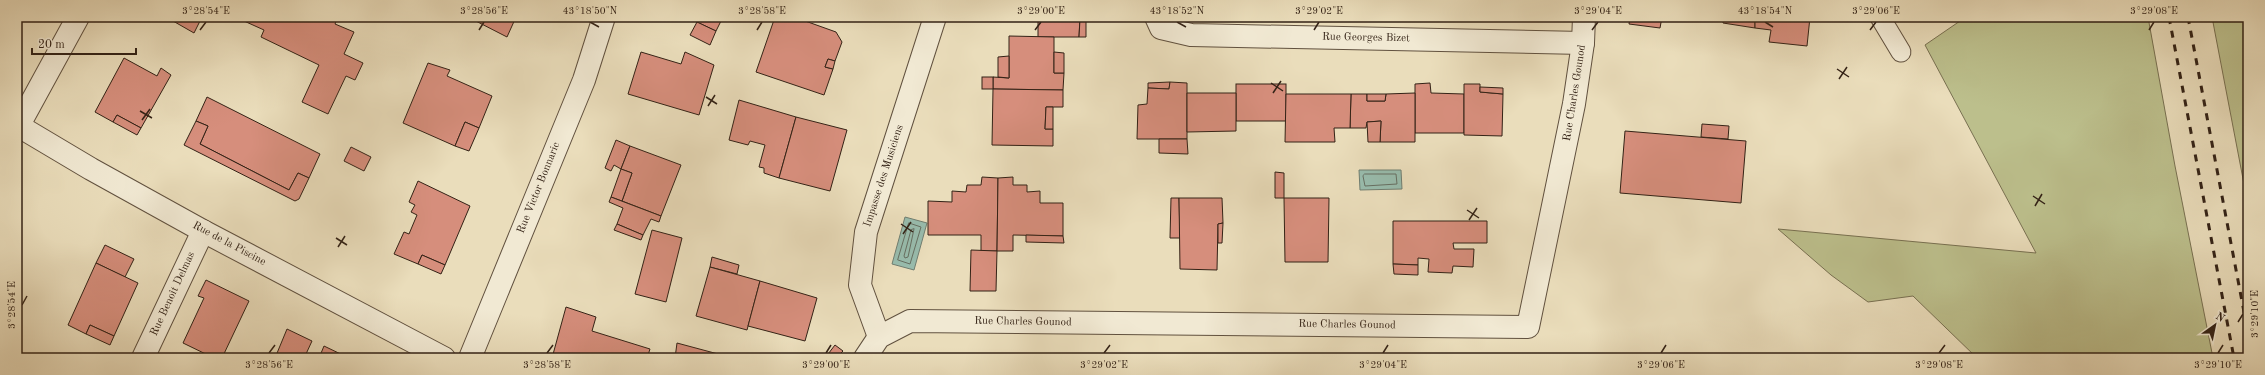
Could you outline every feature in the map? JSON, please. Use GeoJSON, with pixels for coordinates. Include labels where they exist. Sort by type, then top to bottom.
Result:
{"type":"FeatureCollection","features":[{"type":"Feature","properties":{"kind":"street"},"geometry":{"type":"LineString","coordinates":[[18,125],[78,17]]}},
{"type":"Feature","properties":{"kind":"street","name":"Rue Victor Bonnaric"},"geometry":{"type":"LineString","coordinates":[[470,358],[584,80],[604,17]]}},
{"type":"Feature","properties":{"kind":"street","name":"Impasse des Musiciens"},"geometry":{"type":"LineString","coordinates":[[879,337],[860,286],[866,232],[936,17]]}},
{"type":"Feature","properties":{"kind":"street","name":"Rue Georges Bizet"},"geometry":{"type":"LineString","coordinates":[[1156,17],[1161,28],[1191,35],[1583,43]]}},
{"type":"Feature","properties":{"kind":"street","name":"Rue Charles Gounod"},"geometry":{"type":"LineString","coordinates":[[865,358],[879,337],[910,321],[1528,327],[1574,104],[1583,43],[1584,17]]}},
{"type":"Feature","properties":{"kind":"street","name":"Rue de la Piscine"},"geometry":{"type":"LineString","coordinates":[[18,125],[91,169],[203,231],[444,358]]}},
{"type":"Feature","properties":{"kind":"street","name":"Rue Benoît Delmas"},"geometry":{"type":"LineString","coordinates":[[143,358],[203,231]]}},
{"type":"Feature","properties":{"kind":"lane"},"geometry":{"type":"LineString","coordinates":[[1880,17],[1901,52]]}},
{"type":"Feature","properties":{"kind":"green space"},"geometry":{"type":"Polygon","coordinates":[[[1962,17],[2148,17],[2175,166],[2213,358],[1977,358],[1913,296],[1868,302],[1831,275],[1778,229],[2036,253],[1925,45],[1960,21],[1962,17]]]}},
{"type":"Feature","properties":{"kind":"green space"},"geometry":{"type":"Polygon","coordinates":[[[2212,17],[2248,17],[2248,205],[2212,17]]]}},
{"type":"Feature","properties":{"kind":"water"},"geometry":{"type":"Polygon","coordinates":[[[1359,170],[1401,170],[1402,189],[1360,190],[1359,170]]]}},
{"type":"Feature","properties":{"kind":"water"},"geometry":{"type":"Polygon","coordinates":[[[905,217],[927,223],[914,270],[892,264],[905,217]]]}},
{"type":"Feature","properties":{"kind":"building"},"geometry":{"type":"Polygon","coordinates":[[[17,17],[24,17],[17,29],[17,17]]]}},
{"type":"Feature","properties":{"kind":"building"},"geometry":{"type":"Polygon","coordinates":[[[166,17],[202,17],[194,33],[166,17]]]}},
{"type":"Feature","properties":{"kind":"building"},"geometry":{"type":"Polygon","coordinates":[[[246,17],[338,17],[335,24],[354,32],[344,54],[363,63],[355,80],[346,76],[328,114],[302,102],[319,65],[261,37],[264,30],[244,21],[246,17]]]}},
{"type":"Feature","properties":{"kind":"building"},"geometry":{"type":"Polygon","coordinates":[[[468,17],[516,17],[507,37],[468,17]]]}},
{"type":"Feature","properties":{"kind":"building"},"geometry":{"type":"Polygon","coordinates":[[[686,17],[723,17],[716,31],[686,17]]]}},
{"type":"Feature","properties":{"kind":"building"},"geometry":{"type":"Polygon","coordinates":[[[775,17],[794,17],[836,32],[842,42],[835,61],[828,59],[825,67],[833,69],[824,95],[756,72],[775,17]]]}},
{"type":"Feature","properties":{"kind":"building"},"geometry":{"type":"Polygon","coordinates":[[[1038,17],[1080,17],[1079,37],[1038,37],[1038,17]]]}},
{"type":"Feature","properties":{"kind":"building"},"geometry":{"type":"Polygon","coordinates":[[[1080,17],[1090,17],[1090,19],[1080,19],[1080,17]]]}},
{"type":"Feature","properties":{"kind":"building"},"geometry":{"type":"Polygon","coordinates":[[[1630,17],[1662,17],[1660,28],[1629,24],[1630,17]]]}},
{"type":"Feature","properties":{"kind":"building"},"geometry":{"type":"Polygon","coordinates":[[[1723,17],[1755,17],[1755,28],[1723,23],[1723,17]]]}},
{"type":"Feature","properties":{"kind":"building"},"geometry":{"type":"Polygon","coordinates":[[[1755,17],[1810,17],[1807,46],[1769,42],[1771,30],[1755,28],[1755,17]]]}},
{"type":"Feature","properties":{"kind":"building"},"geometry":{"type":"Polygon","coordinates":[[[1080,19],[1086,20],[1086,37],[1079,37],[1080,19]]]}},
{"type":"Feature","properties":{"kind":"building"},"geometry":{"type":"Polygon","coordinates":[[[697,22],[716,31],[710,45],[690,35],[697,22]]]}},
{"type":"Feature","properties":{"kind":"building"},"geometry":{"type":"Polygon","coordinates":[[[1009,36],[1054,37],[1054,73],[1064,73],[1063,90],[993,89],[993,77],[1009,78],[1009,36]]]}},
{"type":"Feature","properties":{"kind":"building"},"geometry":{"type":"Polygon","coordinates":[[[641,52],[681,64],[685,52],[714,65],[699,115],[628,94],[641,52]]]}},
{"type":"Feature","properties":{"kind":"building"},"geometry":{"type":"Polygon","coordinates":[[[1054,52],[1064,53],[1064,73],[1054,73],[1054,52]]]}},
{"type":"Feature","properties":{"kind":"building"},"geometry":{"type":"Polygon","coordinates":[[[1009,56],[1009,78],[998,77],[998,57],[1009,56]]]}},
{"type":"Feature","properties":{"kind":"building"},"geometry":{"type":"Polygon","coordinates":[[[124,58],[157,76],[161,68],[171,75],[141,128],[117,115],[113,122],[95,112],[124,58]]]}},
{"type":"Feature","properties":{"kind":"building"},"geometry":{"type":"Polygon","coordinates":[[[828,59],[835,61],[833,69],[825,67],[828,59]]]}},
{"type":"Feature","properties":{"kind":"building"},"geometry":{"type":"Polygon","coordinates":[[[428,63],[450,70],[447,76],[492,96],[479,128],[465,122],[455,146],[403,123],[428,63]]]}},
{"type":"Feature","properties":{"kind":"building"},"geometry":{"type":"Polygon","coordinates":[[[982,77],[993,77],[993,89],[982,89],[982,77]]]}},
{"type":"Feature","properties":{"kind":"building"},"geometry":{"type":"Polygon","coordinates":[[[1170,82],[1169,89],[1148,88],[1148,83],[1170,82]]]}},
{"type":"Feature","properties":{"kind":"building"},"geometry":{"type":"Polygon","coordinates":[[[1170,82],[1187,83],[1187,139],[1137,139],[1138,105],[1147,104],[1148,88],[1169,89],[1170,82]]]}},
{"type":"Feature","properties":{"kind":"building"},"geometry":{"type":"Polygon","coordinates":[[[1430,83],[1431,93],[1464,94],[1464,133],[1415,133],[1415,84],[1430,83]]]}},
{"type":"Feature","properties":{"kind":"building"},"geometry":{"type":"Polygon","coordinates":[[[1236,84],[1286,84],[1286,121],[1236,121],[1236,84]]]}},
{"type":"Feature","properties":{"kind":"building"},"geometry":{"type":"Polygon","coordinates":[[[1464,84],[1480,84],[1480,92],[1503,94],[1502,136],[1464,135],[1464,84]]]}},
{"type":"Feature","properties":{"kind":"building"},"geometry":{"type":"Polygon","coordinates":[[[1480,87],[1503,88],[1503,94],[1480,92],[1480,87]]]}},
{"type":"Feature","properties":{"kind":"building"},"geometry":{"type":"Polygon","coordinates":[[[993,89],[1063,90],[1063,107],[1046,107],[1045,129],[1053,129],[1053,146],[992,145],[993,89]]]}},
{"type":"Feature","properties":{"kind":"building"},"geometry":{"type":"Polygon","coordinates":[[[1187,93],[1236,93],[1236,131],[1187,132],[1187,93]]]}},
{"type":"Feature","properties":{"kind":"building"},"geometry":{"type":"Polygon","coordinates":[[[1415,93],[1415,142],[1380,142],[1381,121],[1367,122],[1366,128],[1350,128],[1351,94],[1367,94],[1367,101],[1385,101],[1386,94],[1415,93]]]}},
{"type":"Feature","properties":{"kind":"building"},"geometry":{"type":"Polygon","coordinates":[[[1286,94],[1351,94],[1350,128],[1334,128],[1335,142],[1285,142],[1286,94]]]}},
{"type":"Feature","properties":{"kind":"building"},"geometry":{"type":"Polygon","coordinates":[[[1367,94],[1386,94],[1385,101],[1367,101],[1367,94]]]}},
{"type":"Feature","properties":{"kind":"building"},"geometry":{"type":"Polygon","coordinates":[[[207,97],[320,154],[309,178],[298,173],[289,190],[200,144],[208,126],[196,121],[207,97]]]}},
{"type":"Feature","properties":{"kind":"building"},"geometry":{"type":"Polygon","coordinates":[[[739,100],[796,117],[779,178],[764,173],[764,168],[759,167],[765,145],[750,141],[748,145],[729,140],[739,100]]]}},
{"type":"Feature","properties":{"kind":"building"},"geometry":{"type":"Polygon","coordinates":[[[1046,107],[1053,107],[1053,129],[1045,129],[1046,107]]]}},
{"type":"Feature","properties":{"kind":"building"},"geometry":{"type":"Polygon","coordinates":[[[117,115],[141,128],[137,135],[113,122],[117,115]]]}},
{"type":"Feature","properties":{"kind":"building"},"geometry":{"type":"Polygon","coordinates":[[[796,117],[847,130],[830,191],[779,178],[796,117]]]}},
{"type":"Feature","properties":{"kind":"building"},"geometry":{"type":"Polygon","coordinates":[[[196,121],[208,126],[200,144],[289,190],[298,173],[309,178],[299,199],[295,201],[184,145],[196,121]]]}},
{"type":"Feature","properties":{"kind":"building"},"geometry":{"type":"Polygon","coordinates":[[[1381,121],[1380,142],[1368,142],[1367,122],[1381,121]]]}},
{"type":"Feature","properties":{"kind":"building"},"geometry":{"type":"Polygon","coordinates":[[[465,122],[479,128],[469,151],[455,146],[465,122]]]}},
{"type":"Feature","properties":{"kind":"building"},"geometry":{"type":"Polygon","coordinates":[[[1702,124],[1729,126],[1728,139],[1701,137],[1702,124]]]}},
{"type":"Feature","properties":{"kind":"building"},"geometry":{"type":"Polygon","coordinates":[[[1625,131],[1746,141],[1741,203],[1620,193],[1625,131]]]}},
{"type":"Feature","properties":{"kind":"building"},"geometry":{"type":"Polygon","coordinates":[[[1159,139],[1187,139],[1188,154],[1159,153],[1159,139]]]}},
{"type":"Feature","properties":{"kind":"building"},"geometry":{"type":"Polygon","coordinates":[[[616,140],[630,146],[621,169],[614,165],[611,171],[605,168],[616,140]]]}},
{"type":"Feature","properties":{"kind":"building"},"geometry":{"type":"Polygon","coordinates":[[[630,146],[681,165],[661,216],[622,201],[632,173],[621,169],[630,146]]]}},
{"type":"Feature","properties":{"kind":"building"},"geometry":{"type":"Polygon","coordinates":[[[351,147],[371,157],[364,171],[344,161],[351,147]]]}},
{"type":"Feature","properties":{"kind":"building"},"geometry":{"type":"Polygon","coordinates":[[[621,169],[632,173],[622,201],[611,197],[621,169]]]}},
{"type":"Feature","properties":{"kind":"building"},"geometry":{"type":"Polygon","coordinates":[[[1275,172],[1284,173],[1284,198],[1275,198],[1275,172]]]}},
{"type":"Feature","properties":{"kind":"building"},"geometry":{"type":"Polygon","coordinates":[[[982,177],[998,178],[997,251],[981,251],[981,235],[928,235],[928,201],[952,202],[952,191],[966,192],[967,185],[981,185],[982,177]]]}},
{"type":"Feature","properties":{"kind":"building"},"geometry":{"type":"Polygon","coordinates":[[[1013,177],[1013,185],[1027,185],[1027,192],[1040,191],[1040,203],[1063,203],[1063,236],[1013,235],[1013,251],[997,251],[998,178],[1013,177]]]}},
{"type":"Feature","properties":{"kind":"building"},"geometry":{"type":"Polygon","coordinates":[[[418,181],[470,206],[445,265],[422,255],[418,264],[394,254],[404,232],[409,234],[417,215],[411,212],[415,205],[409,202],[418,181]]]}},
{"type":"Feature","properties":{"kind":"building"},"geometry":{"type":"Polygon","coordinates":[[[611,197],[661,216],[659,222],[651,219],[643,235],[617,224],[623,208],[609,202],[611,197]]]}},
{"type":"Feature","properties":{"kind":"building"},"geometry":{"type":"Polygon","coordinates":[[[1171,198],[1179,198],[1180,238],[1170,238],[1171,198]]]}},
{"type":"Feature","properties":{"kind":"building"},"geometry":{"type":"Polygon","coordinates":[[[1179,198],[1222,198],[1223,223],[1218,224],[1217,270],[1180,269],[1179,198]]]}},
{"type":"Feature","properties":{"kind":"building"},"geometry":{"type":"Polygon","coordinates":[[[1284,198],[1329,198],[1328,262],[1285,262],[1284,198]]]}},
{"type":"Feature","properties":{"kind":"building"},"geometry":{"type":"Polygon","coordinates":[[[1393,221],[1487,221],[1487,243],[1453,243],[1454,249],[1474,249],[1473,267],[1453,266],[1452,273],[1428,272],[1429,259],[1418,258],[1418,265],[1393,264],[1393,221]]]}},
{"type":"Feature","properties":{"kind":"building"},"geometry":{"type":"Polygon","coordinates":[[[1223,223],[1222,243],[1218,243],[1218,224],[1223,223]]]}},
{"type":"Feature","properties":{"kind":"building"},"geometry":{"type":"Polygon","coordinates":[[[617,224],[643,235],[641,240],[614,230],[617,224]]]}},
{"type":"Feature","properties":{"kind":"building"},"geometry":{"type":"Polygon","coordinates":[[[652,230],[682,238],[666,302],[635,294],[652,230]]]}},
{"type":"Feature","properties":{"kind":"building"},"geometry":{"type":"Polygon","coordinates":[[[1026,235],[1063,236],[1064,243],[1026,242],[1026,235]]]}},
{"type":"Feature","properties":{"kind":"building"},"geometry":{"type":"Polygon","coordinates":[[[105,245],[134,259],[125,277],[96,263],[105,245]]]}},
{"type":"Feature","properties":{"kind":"building"},"geometry":{"type":"Polygon","coordinates":[[[971,250],[997,251],[996,291],[970,291],[971,250]]]}},
{"type":"Feature","properties":{"kind":"building"},"geometry":{"type":"Polygon","coordinates":[[[422,255],[445,265],[441,274],[418,264],[422,255]]]}},
{"type":"Feature","properties":{"kind":"building"},"geometry":{"type":"Polygon","coordinates":[[[712,257],[739,265],[737,274],[710,267],[712,257]]]}},
{"type":"Feature","properties":{"kind":"building"},"geometry":{"type":"Polygon","coordinates":[[[96,263],[138,283],[114,336],[90,325],[86,334],[68,325],[96,263]]]}},
{"type":"Feature","properties":{"kind":"building"},"geometry":{"type":"Polygon","coordinates":[[[1393,264],[1418,265],[1418,275],[1394,274],[1393,264]]]}},
{"type":"Feature","properties":{"kind":"building"},"geometry":{"type":"Polygon","coordinates":[[[710,267],[760,281],[747,330],[696,316],[710,267]]]}},
{"type":"Feature","properties":{"kind":"building"},"geometry":{"type":"Polygon","coordinates":[[[206,280],[249,301],[222,358],[214,358],[183,343],[204,298],[198,296],[206,280]]]}},
{"type":"Feature","properties":{"kind":"building"},"geometry":{"type":"Polygon","coordinates":[[[760,281],[817,298],[805,341],[748,326],[760,281]]]}},
{"type":"Feature","properties":{"kind":"building"},"geometry":{"type":"Polygon","coordinates":[[[566,307],[596,317],[592,331],[650,349],[647,358],[552,358],[566,307]]]}},
{"type":"Feature","properties":{"kind":"building"},"geometry":{"type":"Polygon","coordinates":[[[90,325],[114,336],[110,345],[86,334],[90,325]]]}},
{"type":"Feature","properties":{"kind":"building"},"geometry":{"type":"Polygon","coordinates":[[[287,329],[312,341],[306,354],[315,358],[275,358],[287,329]]]}},
{"type":"Feature","properties":{"kind":"building"},"geometry":{"type":"Polygon","coordinates":[[[677,343],[733,358],[675,358],[677,343]]]}},
{"type":"Feature","properties":{"kind":"building"},"geometry":{"type":"Polygon","coordinates":[[[835,345],[843,351],[836,358],[825,358],[835,345]]]}},
{"type":"Feature","properties":{"kind":"building"},"geometry":{"type":"Polygon","coordinates":[[[324,346],[349,358],[319,358],[324,346]]]}},
{"type":"Feature","properties":{"kind":"railway"},"geometry":{"type":"LineString","coordinates":[[2169,17],[2234,358]]}},
{"type":"Feature","properties":{"kind":"railway"},"geometry":{"type":"LineString","coordinates":[[2188,17],[2248,333]]}}]}
